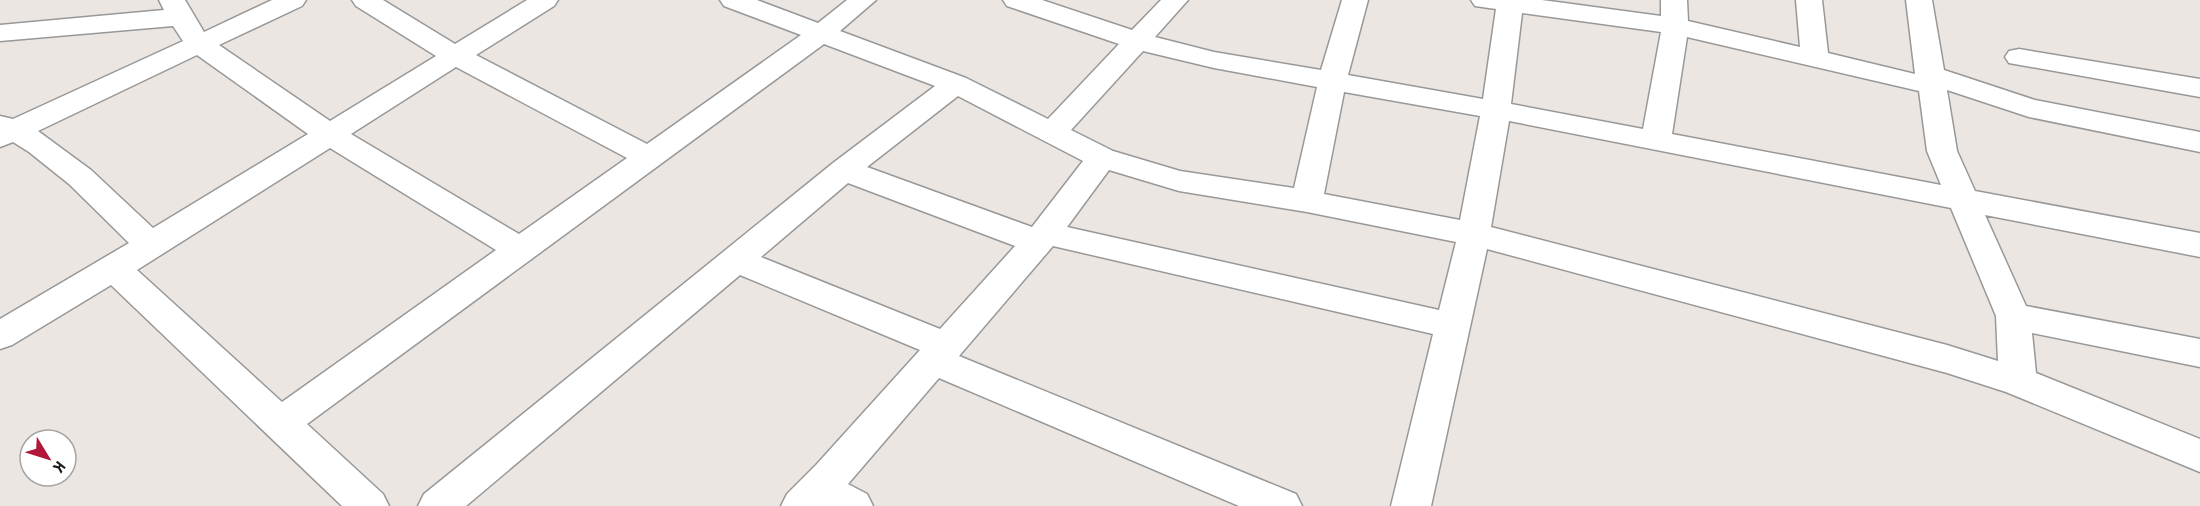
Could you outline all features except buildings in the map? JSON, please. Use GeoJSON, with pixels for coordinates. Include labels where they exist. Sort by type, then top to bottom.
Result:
{"type":"FeatureCollection","features":[{"type":"Feature","properties":{"kind":"street"},"geometry":{"type":"LineString","coordinates":[[5,131],[293,0]]}},
{"type":"Feature","properties":{"kind":"street"},"geometry":{"type":"LineString","coordinates":[[365,0],[454,55],[649,157]]}},
{"type":"Feature","properties":{"kind":"street"},"geometry":{"type":"LineString","coordinates":[[0,336],[114,268],[545,0]]}},
{"type":"Feature","properties":{"kind":"street"},"geometry":{"type":"LineString","coordinates":[[733,0],[956,84],[1102,158],[1179,181],[1306,201],[1474,234],[1947,359],[2018,381],[2200,456]]}},
{"type":"Feature","properties":{"kind":"street"},"geometry":{"type":"LineString","coordinates":[[280,423],[522,251],[820,34],[862,0]]}},
{"type":"Feature","properties":{"kind":"street"},"geometry":{"type":"LineString","coordinates":[[1016,0],[1075,9],[1138,42],[1214,60],[1496,110],[2200,244]]}},
{"type":"Feature","properties":{"kind":"street"},"geometry":{"type":"LineString","coordinates":[[1052,133],[1175,0]]}},
{"type":"Feature","properties":{"kind":"street"},"geometry":{"type":"LineString","coordinates":[[1306,201],[1332,82],[1355,0]]}},
{"type":"Feature","properties":{"kind":"street"},"geometry":{"type":"LineString","coordinates":[[1809,0],[1815,59]]}},
{"type":"Feature","properties":{"kind":"street"},"geometry":{"type":"LineString","coordinates":[[1919,0],[1942,151],[2013,316],[2018,381]]}},
{"type":"Feature","properties":{"kind":"street"},"geometry":{"type":"LineString","coordinates":[[1411,506],[1474,234],[1496,110],[1501,1],[1674,13],[1815,59],[1931,80],[2029,108],[2200,142]]}},
{"type":"Feature","properties":{"kind":"street"},"geometry":{"type":"LineString","coordinates":[[0,33],[176,9],[198,43],[329,134],[522,251]]}},
{"type":"Feature","properties":{"kind":"street"},"geometry":{"type":"LineString","coordinates":[[1656,140],[1674,13]]}},
{"type":"Feature","properties":{"kind":"street"},"geometry":{"type":"LineString","coordinates":[[2019,57],[2200,88]]}},
{"type":"Feature","properties":{"kind":"street"},"geometry":{"type":"LineString","coordinates":[[438,506],[844,170],[956,84]]}},
{"type":"Feature","properties":{"kind":"street"},"geometry":{"type":"LineString","coordinates":[[5,131],[76,173],[150,245]]}},
{"type":"Feature","properties":{"kind":"street"},"geometry":{"type":"LineString","coordinates":[[809,497],[1042,238],[1102,158]]}},
{"type":"Feature","properties":{"kind":"street"},"geometry":{"type":"LineString","coordinates":[[844,170],[1042,238],[1454,326]]}},
{"type":"Feature","properties":{"kind":"street"},"geometry":{"type":"LineString","coordinates":[[736,260],[1282,506]]}},
{"type":"Feature","properties":{"kind":"street"},"geometry":{"type":"LineString","coordinates":[[114,268],[369,506]]}},
{"type":"Feature","properties":{"kind":"street"},"geometry":{"type":"LineString","coordinates":[[2013,316],[2200,353]]}},
{"type":"Feature","properties":{"kind":"street"},"geometry":{"type":"LineString","coordinates":[[809,497],[853,506]]}}]}
